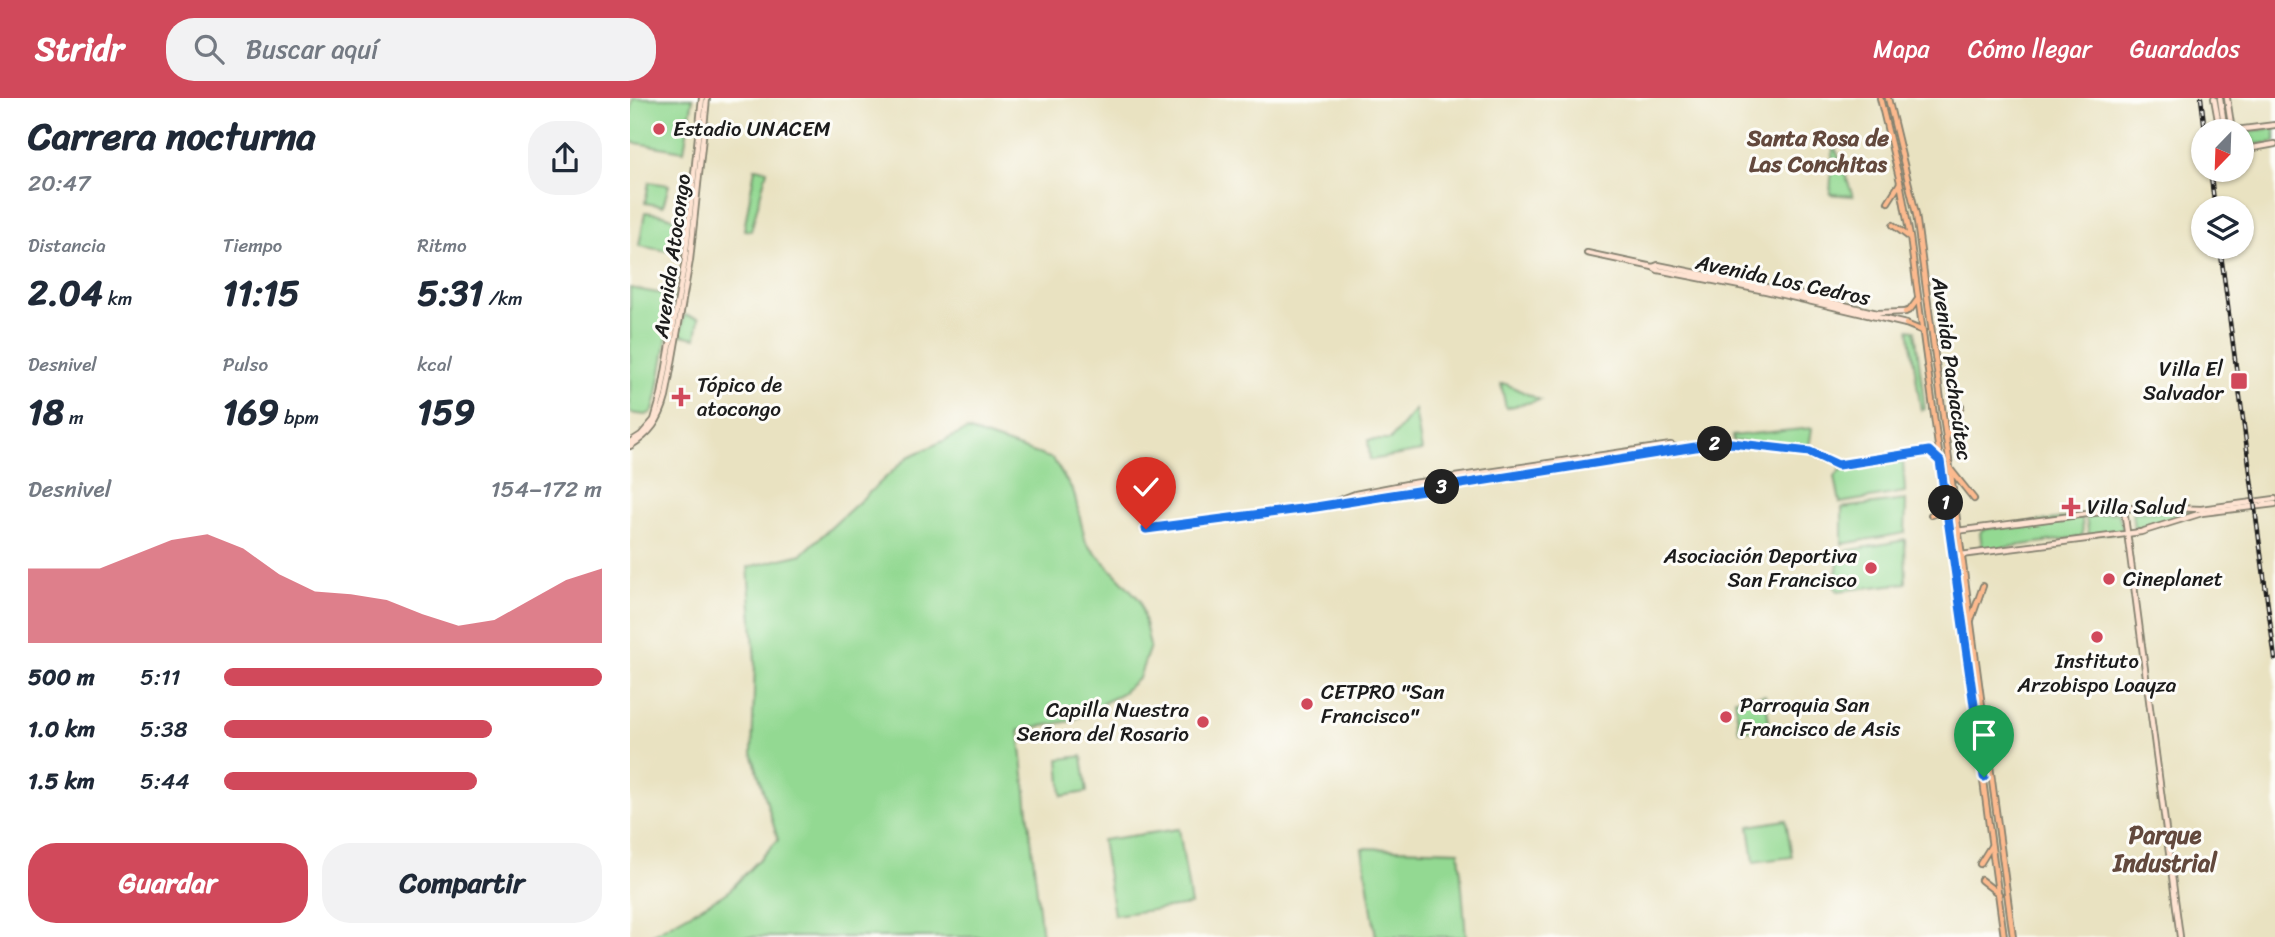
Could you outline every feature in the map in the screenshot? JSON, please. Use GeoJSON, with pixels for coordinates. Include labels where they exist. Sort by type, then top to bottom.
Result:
{"type":"FeatureCollection","features":[{"type":"Feature","properties":{"kind":"main road","name":"Avenida Pachacútec"},"geometry":{"type":"LineString","coordinates":[[1880,98],[1910,237],[2004,937]]}},
{"type":"Feature","properties":{"kind":"main road","name":"Avenida Pachacútec"},"geometry":{"type":"LineString","coordinates":[[1888,98],[1916,214],[2013,937]]}},
{"type":"Feature","properties":{"kind":"main road"},"geometry":{"type":"LineString","coordinates":[[1884,113],[1891,112]]}},
{"type":"Feature","properties":{"kind":"main road"},"geometry":{"type":"LineString","coordinates":[[1888,202],[1900,182]]}},
{"type":"Feature","properties":{"kind":"main road"},"geometry":{"type":"LineString","coordinates":[[1893,225],[1910,237]]}},
{"type":"Feature","properties":{"kind":"main road"},"geometry":{"type":"LineString","coordinates":[[1916,281],[1925,279]]}},
{"type":"Feature","properties":{"kind":"main road"},"geometry":{"type":"LineString","coordinates":[[1905,312],[1910,310],[1919,298]]}},
{"type":"Feature","properties":{"kind":"main road"},"geometry":{"type":"LineString","coordinates":[[1906,324],[1923,331]]}},
{"type":"Feature","properties":{"kind":"main road"},"geometry":{"type":"LineString","coordinates":[[1946,440],[1961,406]]}},
{"type":"Feature","properties":{"kind":"main road"},"geometry":{"type":"LineString","coordinates":[[1923,451],[1929,451],[1940,461]]}},
{"type":"Feature","properties":{"kind":"main road"},"geometry":{"type":"LineString","coordinates":[[1950,469],[1974,499]]}},
{"type":"Feature","properties":{"kind":"main road"},"geometry":{"type":"LineString","coordinates":[[1931,514],[1942,512],[1946,508]]}},
{"type":"Feature","properties":{"kind":"main road"},"geometry":{"type":"LineString","coordinates":[[1970,621],[1983,586]]}},
{"type":"Feature","properties":{"kind":"main road"},"geometry":{"type":"LineString","coordinates":[[1963,739],[1981,758]]}},
{"type":"Feature","properties":{"kind":"main road"},"geometry":{"type":"LineString","coordinates":[[1984,777],[1992,777]]}},
{"type":"Feature","properties":{"kind":"main road"},"geometry":{"type":"LineString","coordinates":[[1991,837],[1996,839],[2000,836]]}},
{"type":"Feature","properties":{"kind":"main road"},"geometry":{"type":"LineString","coordinates":[[1980,864],[1992,845]]}},
{"type":"Feature","properties":{"kind":"main road"},"geometry":{"type":"LineString","coordinates":[[1981,880],[1999,894]]}},
{"type":"Feature","properties":{"kind":"street","name":"Avenida Atocongo"},"geometry":{"type":"LineString","coordinates":[[630,444],[650,430],[659,419],[663,408],[688,271],[704,98]]}},
{"type":"Feature","properties":{"kind":"street"},"geometry":{"type":"LineString","coordinates":[[2214,98],[2218,119]]}},
{"type":"Feature","properties":{"kind":"street"},"geometry":{"type":"LineString","coordinates":[[2220,98],[2226,119]]}},
{"type":"Feature","properties":{"kind":"street"},"geometry":{"type":"LineString","coordinates":[[2227,98],[2228,119]]}},
{"type":"Feature","properties":{"kind":"street"},"geometry":{"type":"LineString","coordinates":[[2254,128],[2275,125]]}},
{"type":"Feature","properties":{"kind":"street"},"geometry":{"type":"LineString","coordinates":[[2254,147],[2275,144]]}},
{"type":"Feature","properties":{"kind":"street","name":"Avenida Los Cedros"},"geometry":{"type":"LineString","coordinates":[[1587,253],[1906,324]]}},
{"type":"Feature","properties":{"kind":"street","name":"Avenida Los Cedros"},"geometry":{"type":"LineString","coordinates":[[1653,267],[1658,265],[1757,285],[1877,313],[1905,312]]}},
{"type":"Feature","properties":{"kind":"street"},"geometry":{"type":"LineString","coordinates":[[1896,313],[1896,321]]}},
{"type":"Feature","properties":{"kind":"street"},"geometry":{"type":"LineString","coordinates":[[1146,529],[1324,506],[1355,494],[1407,484],[1671,445],[1679,449],[1731,443],[1810,452],[1838,465],[1923,451]]}},
{"type":"Feature","properties":{"kind":"street"},"geometry":{"type":"LineString","coordinates":[[1949,532],[2124,509],[2201,509],[2275,501]]}},
{"type":"Feature","properties":{"kind":"street"},"geometry":{"type":"LineString","coordinates":[[1952,556],[2141,532],[2202,513],[2275,501]]}},
{"type":"Feature","properties":{"kind":"street"},"geometry":{"type":"LineString","coordinates":[[2124,509],[2180,937]]}},
{"type":"Feature","properties":{"kind":"green space","name":"Estadio UNACEM"},"geometry":{"type":"Polygon","coordinates":[[[633,98],[693,98],[684,151],[630,142],[633,98]]]}},
{"type":"Feature","properties":{"kind":"green space"},"geometry":{"type":"Polygon","coordinates":[[[2275,128],[2275,142],[2254,145],[2254,131],[2275,128]]]}},
{"type":"Feature","properties":{"kind":"green space"},"geometry":{"type":"Polygon","coordinates":[[[1835,147],[1853,196],[1830,194],[1835,147]]]}},
{"type":"Feature","properties":{"kind":"green space"},"geometry":{"type":"Polygon","coordinates":[[[755,168],[767,170],[751,231],[744,230],[755,168]]]}},
{"type":"Feature","properties":{"kind":"green space"},"geometry":{"type":"Polygon","coordinates":[[[649,182],[669,185],[663,206],[645,203],[649,182]]]}},
{"type":"Feature","properties":{"kind":"green space"},"geometry":{"type":"Polygon","coordinates":[[[645,212],[664,215],[676,221],[682,233],[680,253],[639,246],[645,212]]]}},
{"type":"Feature","properties":{"kind":"green space"},"geometry":{"type":"Polygon","coordinates":[[[630,288],[674,296],[657,395],[653,411],[646,415],[630,413],[630,288]]]}},
{"type":"Feature","properties":{"kind":"green space"},"geometry":{"type":"Polygon","coordinates":[[[684,315],[699,318],[696,338],[680,335],[684,315]]]}},
{"type":"Feature","properties":{"kind":"green space"},"geometry":{"type":"Polygon","coordinates":[[[1909,329],[1915,330],[1925,409],[1921,411],[1909,329]]]}},
{"type":"Feature","properties":{"kind":"green space"},"geometry":{"type":"Polygon","coordinates":[[[1501,384],[1506,384],[1540,400],[1506,408],[1501,384]]]}},
{"type":"Feature","properties":{"kind":"green space"},"geometry":{"type":"Polygon","coordinates":[[[1415,410],[1422,451],[1370,460],[1368,440],[1390,440],[1415,410]]]}},
{"type":"Feature","properties":{"kind":"green space"},"geometry":{"type":"Polygon","coordinates":[[[1812,428],[1809,448],[1733,441],[1732,436],[1812,428]]]}},
{"type":"Feature","properties":{"kind":"green space"},"geometry":{"type":"Polygon","coordinates":[[[967,430],[1053,459],[1074,493],[1086,543],[1140,600],[1150,646],[1139,678],[1122,693],[1071,721],[1019,730],[1042,937],[648,937],[728,892],[778,840],[752,753],[755,662],[748,567],[802,554],[908,457],[967,430]]]}},
{"type":"Feature","properties":{"kind":"green space","name":"Asociación Deportiva San Francisco"},"geometry":{"type":"Polygon","coordinates":[[[1903,461],[1905,492],[1840,503],[1835,477],[1840,470],[1903,461]]]}},
{"type":"Feature","properties":{"kind":"green space","name":"Asociación Deportiva San Francisco"},"geometry":{"type":"Polygon","coordinates":[[[1906,500],[1905,533],[1842,544],[1842,508],[1906,500]]]}},
{"type":"Feature","properties":{"kind":"green space"},"geometry":{"type":"Polygon","coordinates":[[[2205,511],[2134,529],[2132,512],[2205,511]]]}},
{"type":"Feature","properties":{"kind":"green space"},"geometry":{"type":"Polygon","coordinates":[[[2118,512],[2123,529],[2121,532],[2089,535],[2086,518],[2089,515],[2118,512]]]}},
{"type":"Feature","properties":{"kind":"green space"},"geometry":{"type":"Polygon","coordinates":[[[2078,516],[2082,519],[2083,534],[2080,537],[1986,550],[1982,548],[1980,533],[1983,529],[2078,516]]]}},
{"type":"Feature","properties":{"kind":"green space","name":"Asociación Deportiva San Francisco"},"geometry":{"type":"Polygon","coordinates":[[[1905,540],[1906,583],[1838,591],[1834,586],[1840,552],[1905,540]]]}},
{"type":"Feature","properties":{"kind":"green space"},"geometry":{"type":"Polygon","coordinates":[[[1765,695],[1770,728],[1739,731],[1735,699],[1765,695]]]}},
{"type":"Feature","properties":{"kind":"green space"},"geometry":{"type":"Polygon","coordinates":[[[1082,756],[1087,792],[1062,796],[1059,759],[1082,756]]]}},
{"type":"Feature","properties":{"kind":"green space"},"geometry":{"type":"Polygon","coordinates":[[[1786,820],[1792,857],[1754,862],[1749,826],[1786,820]]]}},
{"type":"Feature","properties":{"kind":"green space"},"geometry":{"type":"Polygon","coordinates":[[[1179,829],[1191,905],[1114,915],[1102,840],[1179,829]]]}},
{"type":"Feature","properties":{"kind":"green space"},"geometry":{"type":"Polygon","coordinates":[[[1362,848],[1459,851],[1466,937],[1376,937],[1362,848]]]}},
{"type":"Feature","properties":{"kind":"railway"},"geometry":{"type":"LineString","coordinates":[[2201,98],[2204,119]]}},
{"type":"Feature","properties":{"kind":"railway"},"geometry":{"type":"LineString","coordinates":[[2212,182],[2213,196]]}},
{"type":"Feature","properties":{"kind":"railway"},"geometry":{"type":"LineString","coordinates":[[2222,259],[2275,659]]}},
{"type":"Feature","properties":{"kind":"place","name":"Estadio UNACEM"},"geometry":{"type":"Point","coordinates":[659,129]}},
{"type":"Feature","properties":{"kind":"place","name":"Villa El Salvador"},"geometry":{"type":"Point","coordinates":[2239,381]}},
{"type":"Feature","properties":{"kind":"place","name":"Tópico de atocongo"},"geometry":{"type":"Point","coordinates":[681,397]}},
{"type":"Feature","properties":{"kind":"place","name":"Villa Salud"},"geometry":{"type":"Point","coordinates":[2071,507]}},
{"type":"Feature","properties":{"kind":"place","name":"Asociación Deportiva San Francisco"},"geometry":{"type":"Point","coordinates":[1871,568]}},
{"type":"Feature","properties":{"kind":"place","name":"Cineplanet"},"geometry":{"type":"Point","coordinates":[2109,579]}},
{"type":"Feature","properties":{"kind":"place","name":"Instituto Arzobispo Loayza"},"geometry":{"type":"Point","coordinates":[2097,637]}},
{"type":"Feature","properties":{"kind":"place","name":"CETPRO \"San Francisco\""},"geometry":{"type":"Point","coordinates":[1307,704]}},
{"type":"Feature","properties":{"kind":"place","name":"Parroquia San Francisco de Asis"},"geometry":{"type":"Point","coordinates":[1726,717]}},
{"type":"Feature","properties":{"kind":"place","name":"Capilla Nuestra Señora del Rosario"},"geometry":{"type":"Point","coordinates":[1203,722]}},
{"type":"Feature","properties":{"kind":"district","name":"Santa Rosa de Las Conchitas"},"geometry":{"type":"Point","coordinates":[1818,151]}},
{"type":"Feature","properties":{"kind":"district","name":"Parque Industrial"},"geometry":{"type":"Point","coordinates":[2165,849]}},
{"type":"Feature","properties":{"kind":"route"},"geometry":{"type":"LineString","coordinates":[[1146,529],[1316,507],[1708,445],[1731,443],[1810,452],[1838,465],[1929,451],[1940,461],[1984,777]]}}]}
